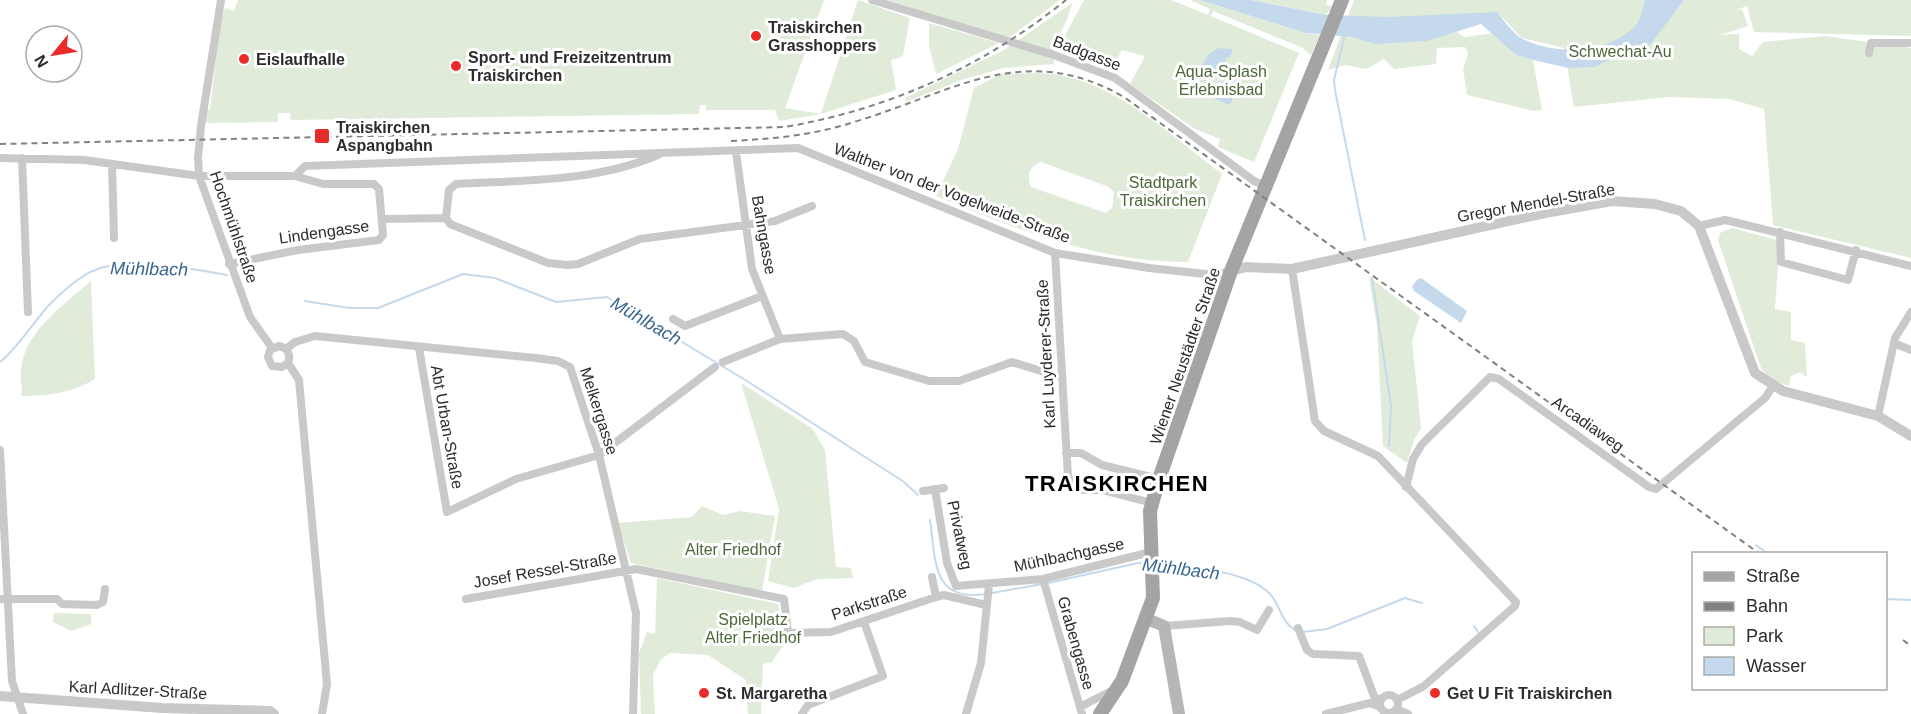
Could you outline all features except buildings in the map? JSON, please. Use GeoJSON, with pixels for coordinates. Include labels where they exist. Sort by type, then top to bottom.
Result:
{"type":"FeatureCollection","features":[{"type":"Feature","properties":{"kind":"main road","name":"Wiener Neustädter Straße"},"geometry":{"type":"LineString","coordinates":[[1106,711],[1119,687],[1147,619],[1153,598],[1147,501],[1153,478],[1231,271],[1340,4]]}},
{"type":"Feature","properties":{"kind":"main road"},"geometry":{"type":"LineString","coordinates":[[1147,619],[1164,626],[1179,714]]}},
{"type":"Feature","properties":{"kind":"street","name":"Hochmühlstraße"},"geometry":{"type":"LineString","coordinates":[[221,0],[201,126],[199,176],[250,317],[272,348],[268,357],[272,366],[282,367],[288,363]]}},
{"type":"Feature","properties":{"kind":"street","name":"Badgasse"},"geometry":{"type":"LineString","coordinates":[[872,0],[1054,55],[1116,78],[1254,181],[1266,186]]}},
{"type":"Feature","properties":{"kind":"street"},"geometry":{"type":"LineString","coordinates":[[1869,53],[1871,43],[1911,43]]}},
{"type":"Feature","properties":{"kind":"street","name":"Walther von der Vogelweide-Straße"},"geometry":{"type":"LineString","coordinates":[[295,176],[305,166],[798,148],[1055,253],[1149,268],[1215,275],[1231,271]]}},
{"type":"Feature","properties":{"kind":"street","name":"Bahngasse"},"geometry":{"type":"LineString","coordinates":[[736,152],[752,268],[780,339]]}},
{"type":"Feature","properties":{"kind":"street","name":"Walther von der Vogelweide-Straße"},"geometry":{"type":"LineString","coordinates":[[446,218],[449,190],[456,184],[576,176],[629,168],[661,154]]}},
{"type":"Feature","properties":{"kind":"street","name":"Walther von der Vogelweide-Straße"},"geometry":{"type":"LineString","coordinates":[[0,158],[112,164],[199,176],[295,176],[323,184],[374,184],[379,189],[383,219]]}},
{"type":"Feature","properties":{"kind":"street"},"geometry":{"type":"LineString","coordinates":[[22,158],[28,312]]}},
{"type":"Feature","properties":{"kind":"street"},"geometry":{"type":"LineString","coordinates":[[112,164],[114,238]]}},
{"type":"Feature","properties":{"kind":"street","name":"Gregor Mendel-Straße"},"geometry":{"type":"LineString","coordinates":[[1231,271],[1246,267],[1292,269],[1534,215],[1612,201],[1655,204],[1681,212],[1699,226]]}},
{"type":"Feature","properties":{"kind":"street"},"geometry":{"type":"LineString","coordinates":[[446,218],[450,224],[548,263],[578,264],[640,238],[775,221],[812,206]]}},
{"type":"Feature","properties":{"kind":"street","name":"Lindengasse"},"geometry":{"type":"LineString","coordinates":[[229,264],[297,250],[377,240],[383,235],[383,219],[446,218]]}},
{"type":"Feature","properties":{"kind":"street"},"geometry":{"type":"LineString","coordinates":[[1910,268],[1856,250],[1725,220],[1699,226],[1755,373],[1783,391],[1878,416],[1911,436]]}},
{"type":"Feature","properties":{"kind":"street"},"geometry":{"type":"LineString","coordinates":[[1780,232],[1781,262],[1848,280],[1856,250]]}},
{"type":"Feature","properties":{"kind":"street","name":"Karl Luyderer-Straße"},"geometry":{"type":"LineString","coordinates":[[1055,253],[1068,477],[1076,488],[1102,490],[1147,501]]}},
{"type":"Feature","properties":{"kind":"street"},"geometry":{"type":"LineString","coordinates":[[1292,269],[1315,422],[1324,431],[1378,456],[1504,586],[1516,602],[1515,606],[1424,686],[1396,704],[1391,713],[1370,703],[1326,714]]}},
{"type":"Feature","properties":{"kind":"street"},"geometry":{"type":"LineString","coordinates":[[673,319],[685,326],[762,296]]}},
{"type":"Feature","properties":{"kind":"street"},"geometry":{"type":"LineString","coordinates":[[1878,416],[1894,343],[1902,322],[1911,312]]}},
{"type":"Feature","properties":{"kind":"street"},"geometry":{"type":"LineString","coordinates":[[723,362],[780,339],[843,334],[854,341],[865,362],[929,381],[959,381],[1012,362],[1061,377]]}},
{"type":"Feature","properties":{"kind":"street","name":"Melkergasse"},"geometry":{"type":"LineString","coordinates":[[286,349],[295,342],[315,336],[419,348],[536,357],[565,364],[572,372],[599,455],[613,520],[628,571],[636,613],[633,714]]}},
{"type":"Feature","properties":{"kind":"street"},"geometry":{"type":"LineString","coordinates":[[1894,343],[1911,350]]}},
{"type":"Feature","properties":{"kind":"street"},"geometry":{"type":"LineString","coordinates":[[272,348],[279,346],[286,349],[289,356],[288,363],[298,380],[327,684],[322,714]]}},
{"type":"Feature","properties":{"kind":"street","name":"Abt Urban-Straße"},"geometry":{"type":"LineString","coordinates":[[419,348],[447,512],[516,479],[599,455]]}},
{"type":"Feature","properties":{"kind":"street"},"geometry":{"type":"LineString","coordinates":[[599,455],[715,367]]}},
{"type":"Feature","properties":{"kind":"street","name":"Arcadiaweg"},"geometry":{"type":"LineString","coordinates":[[1406,487],[1413,459],[1422,444],[1490,377],[1499,379],[1656,489],[1765,398],[1773,386]]}},
{"type":"Feature","properties":{"kind":"street"},"geometry":{"type":"LineString","coordinates":[[0,450],[4,599],[12,681],[23,714]]}},
{"type":"Feature","properties":{"kind":"street"},"geometry":{"type":"LineString","coordinates":[[1066,453],[1081,453],[1102,465],[1153,478]]}},
{"type":"Feature","properties":{"kind":"street","name":"Privatweg"},"geometry":{"type":"LineString","coordinates":[[923,491],[940,488],[947,563],[956,586]]}},
{"type":"Feature","properties":{"kind":"street","name":"Mühlbachgasse"},"geometry":{"type":"LineString","coordinates":[[936,597],[988,595],[1152,559]]}},
{"type":"Feature","properties":{"kind":"street","name":"Parkstraße"},"geometry":{"type":"LineString","coordinates":[[628,571],[636,569],[784,599],[788,633],[831,632],[936,597]]}},
{"type":"Feature","properties":{"kind":"street","name":"Josef Ressel-Straße"},"geometry":{"type":"LineString","coordinates":[[466,599],[628,571]]}},
{"type":"Feature","properties":{"kind":"street"},"geometry":{"type":"LineString","coordinates":[[932,577],[936,597]]}},
{"type":"Feature","properties":{"kind":"street","name":"Grabengasse"},"geometry":{"type":"LineString","coordinates":[[1044,583],[1081,711]]}},
{"type":"Feature","properties":{"kind":"street","name":"Mühlbachgasse"},"geometry":{"type":"LineString","coordinates":[[956,586],[988,595]]}},
{"type":"Feature","properties":{"kind":"street"},"geometry":{"type":"LineString","coordinates":[[4,599],[57,599],[62,604],[97,605],[102,602],[105,589]]}},
{"type":"Feature","properties":{"kind":"street"},"geometry":{"type":"LineString","coordinates":[[966,714],[981,663],[988,595]]}},
{"type":"Feature","properties":{"kind":"street"},"geometry":{"type":"LineString","coordinates":[[1164,626],[1230,621],[1257,630],[1269,610]]}},
{"type":"Feature","properties":{"kind":"street"},"geometry":{"type":"LineString","coordinates":[[802,714],[808,705],[883,676],[864,622]]}},
{"type":"Feature","properties":{"kind":"street"},"geometry":{"type":"LineString","coordinates":[[1299,632],[1307,650],[1313,654],[1359,656],[1374,696],[1382,708]]}},
{"type":"Feature","properties":{"kind":"street"},"geometry":{"type":"LineString","coordinates":[[1081,711],[1119,687]]}},
{"type":"Feature","properties":{"kind":"street"},"geometry":{"type":"LineString","coordinates":[[1382,708],[1385,696],[1392,695],[1396,704],[1408,714]]}},
{"type":"Feature","properties":{"kind":"street","name":"Karl Adlitzer-Straße"},"geometry":{"type":"LineString","coordinates":[[0,696],[162,708],[270,711],[274,714]]}},
{"type":"Feature","properties":{"kind":"green space","name":"Sport- und Freizeitzentrum Traiskirchen"},"geometry":{"type":"Polygon","coordinates":[[[238,0],[824,0],[785,108],[821,114],[779,121],[775,110],[706,110],[706,105],[700,105],[699,114],[291,120],[290,113],[278,113],[278,122],[208,123],[205,121],[207,109],[210,109],[219,29],[225,8],[234,11],[238,0]]]}},
{"type":"Feature","properties":{"kind":"green space"},"geometry":{"type":"Polygon","coordinates":[[[858,0],[910,18],[903,56],[891,60],[896,90],[821,114],[858,0]]]}},
{"type":"Feature","properties":{"kind":"green space"},"geometry":{"type":"Polygon","coordinates":[[[887,0],[1060,0],[1007,39],[887,0]]]}},
{"type":"Feature","properties":{"kind":"green space","name":"Aqua-Splash Erlebnisbad"},"geometry":{"type":"Polygon","coordinates":[[[1084,0],[1171,0],[1208,15],[1210,9],[1190,0],[1200,0],[1306,33],[1320,35],[1311,55],[1303,48],[1213,11],[1211,16],[1299,53],[1254,162],[1218,147],[1220,139],[1195,129],[1130,84],[1145,56],[1122,50],[1116,61],[1061,43],[1084,0]]]}},
{"type":"Feature","properties":{"kind":"green space"},"geometry":{"type":"Polygon","coordinates":[[[1251,0],[1327,0],[1326,4],[1332,7],[1326,15],[1251,0]]]}},
{"type":"Feature","properties":{"kind":"green space","name":"Schwechat-Au"},"geometry":{"type":"Polygon","coordinates":[[[1354,0],[1911,0],[1911,36],[1754,32],[1747,6],[1733,11],[1742,9],[1748,26],[1720,35],[1739,34],[1739,49],[1752,56],[1763,42],[1825,36],[1911,48],[1911,258],[1773,225],[1764,109],[1730,99],[1669,97],[1574,107],[1564,48],[1522,38],[1499,14],[1444,35],[1457,32],[1464,37],[1495,33],[1516,55],[1533,60],[1542,110],[1534,111],[1467,95],[1463,69],[1468,53],[1465,47],[1437,48],[1436,64],[1394,69],[1384,59],[1366,69],[1346,65],[1328,70],[1354,0]]]}},
{"type":"Feature","properties":{"kind":"green space"},"geometry":{"type":"Polygon","coordinates":[[[1072,3],[1055,48],[1054,64],[1004,68],[964,79],[906,102],[905,98],[1004,50],[1072,3]]]}},
{"type":"Feature","properties":{"kind":"green space"},"geometry":{"type":"Polygon","coordinates":[[[929,23],[999,43],[936,74],[929,46],[929,23]]]}},
{"type":"Feature","properties":{"kind":"green space","name":"Stadtpark Traiskirchen"},"geometry":{"type":"Polygon","coordinates":[[[1046,73],[1076,79],[1099,88],[1143,113],[1222,174],[1188,262],[1155,261],[1122,256],[1059,242],[997,221],[936,196],[958,149],[974,88],[1001,74],[1046,73]],[[1041,162],[1031,169],[1029,175],[1031,187],[1106,213],[1112,208],[1114,193],[1109,187],[1041,162]]]}},
{"type":"Feature","properties":{"kind":"green space"},"geometry":{"type":"Polygon","coordinates":[[[1732,228],[1777,240],[1775,309],[1791,312],[1791,340],[1805,343],[1807,375],[1806,377],[1800,372],[1791,376],[1789,386],[1770,379],[1761,368],[1718,240],[1720,233],[1732,228]]]}},
{"type":"Feature","properties":{"kind":"green space"},"geometry":{"type":"Polygon","coordinates":[[[1369,277],[1420,316],[1412,341],[1421,428],[1414,440],[1407,463],[1383,446],[1377,327],[1369,277]]]}},
{"type":"Feature","properties":{"kind":"green space"},"geometry":{"type":"Polygon","coordinates":[[[91,281],[95,379],[78,388],[60,393],[21,396],[23,358],[36,332],[57,310],[91,281]]]}},
{"type":"Feature","properties":{"kind":"green space"},"geometry":{"type":"Polygon","coordinates":[[[741,383],[813,429],[825,450],[836,567],[851,568],[853,578],[817,579],[794,588],[768,581],[779,509],[741,383]]]}},
{"type":"Feature","properties":{"kind":"green space","name":"Alter Friedhof"},"geometry":{"type":"Polygon","coordinates":[[[702,506],[723,515],[740,511],[775,516],[762,591],[631,563],[618,523],[692,517],[702,506]]]}},
{"type":"Feature","properties":{"kind":"green space","name":"Spielplatz Alter Friedhof"},"geometry":{"type":"Polygon","coordinates":[[[657,578],[778,604],[784,644],[772,662],[763,664],[761,714],[748,714],[746,680],[708,655],[670,653],[661,659],[653,675],[655,714],[641,714],[639,653],[647,632],[655,634],[657,578]]]}},
{"type":"Feature","properties":{"kind":"green space"},"geometry":{"type":"Polygon","coordinates":[[[54,613],[91,614],[91,624],[71,631],[53,622],[54,613]]]}},
{"type":"Feature","properties":{"kind":"water"},"geometry":{"type":"Polygon","coordinates":[[[1200,0],[1251,0],[1326,15],[1388,17],[1497,12],[1523,39],[1550,48],[1582,49],[1611,42],[1624,35],[1637,23],[1645,0],[1684,0],[1650,45],[1635,58],[1618,55],[1595,67],[1568,68],[1516,55],[1481,24],[1427,41],[1376,44],[1351,37],[1306,33],[1200,0]]]}},
{"type":"Feature","properties":{"kind":"water"},"geometry":{"type":"Polygon","coordinates":[[[1219,48],[1233,49],[1230,57],[1225,59],[1226,65],[1218,67],[1215,77],[1207,86],[1202,75],[1203,64],[1209,54],[1219,48]]]}},
{"type":"Feature","properties":{"kind":"water"},"geometry":{"type":"Polygon","coordinates":[[[1227,72],[1240,78],[1237,87],[1239,89],[1229,105],[1215,99],[1227,72]]]}},
{"type":"Feature","properties":{"kind":"water"},"geometry":{"type":"Polygon","coordinates":[[[1421,278],[1467,311],[1461,323],[1414,291],[1412,286],[1421,278]]]}},
{"type":"Feature","properties":{"kind":"waterway"},"geometry":{"type":"LineString","coordinates":[[1345,34],[1334,80],[1365,240]]}},
{"type":"Feature","properties":{"kind":"waterway","name":"Mühlbach"},"geometry":{"type":"LineString","coordinates":[[0,362],[12,351],[54,300],[74,283],[96,269],[132,264],[227,275]]}},
{"type":"Feature","properties":{"kind":"waterway","name":"Mühlbach"},"geometry":{"type":"LineString","coordinates":[[305,301],[349,308],[378,308],[463,274],[495,278],[556,302],[607,297],[747,381],[904,482],[918,495]]}},
{"type":"Feature","properties":{"kind":"waterway"},"geometry":{"type":"LineString","coordinates":[[1372,278],[1391,406],[1389,446]]}},
{"type":"Feature","properties":{"kind":"waterway","name":"Mühlbach"},"geometry":{"type":"LineString","coordinates":[[930,520],[936,563],[946,585],[968,595],[986,594]]}},
{"type":"Feature","properties":{"kind":"waterway","name":"Mühlbach"},"geometry":{"type":"LineString","coordinates":[[1756,545],[1765,552]]}},
{"type":"Feature","properties":{"kind":"waterway","name":"Mühlbach"},"geometry":{"type":"LineString","coordinates":[[1048,583],[1138,563],[1148,563]]}},
{"type":"Feature","properties":{"kind":"waterway","name":"Mühlbach"},"geometry":{"type":"LineString","coordinates":[[1157,564],[1216,571],[1259,585],[1269,593],[1283,618],[1295,630]]}},
{"type":"Feature","properties":{"kind":"waterway","name":"Mühlbach"},"geometry":{"type":"LineString","coordinates":[[992,593],[1042,584]]}},
{"type":"Feature","properties":{"kind":"waterway","name":"Mühlbach"},"geometry":{"type":"LineString","coordinates":[[1303,632],[1327,629],[1405,598],[1422,603]]}},
{"type":"Feature","properties":{"kind":"waterway","name":"Mühlbach"},"geometry":{"type":"LineString","coordinates":[[1887,599],[1911,600]]}},
{"type":"Feature","properties":{"kind":"waterway","name":"Mühlbach"},"geometry":{"type":"LineString","coordinates":[[1474,626],[1478,632]]}},
{"type":"Feature","properties":{"kind":"railway"},"geometry":{"type":"LineString","coordinates":[[0,144],[785,127],[861,109],[933,82],[1002,46],[1066,0]]}},
{"type":"Feature","properties":{"kind":"railway"},"geometry":{"type":"LineString","coordinates":[[731,141],[793,136],[824,130],[988,77],[1020,72],[1053,72],[1087,80],[1124,97],[1757,552]]}},
{"type":"Feature","properties":{"kind":"railway"},"geometry":{"type":"LineString","coordinates":[[1903,640],[1911,646]]}},
{"type":"Feature","properties":{"kind":"place","name":"Traiskirchen Grasshoppers"},"geometry":{"type":"Point","coordinates":[756,36]}},
{"type":"Feature","properties":{"kind":"place","name":"Eislaufhalle"},"geometry":{"type":"Point","coordinates":[244,59]}},
{"type":"Feature","properties":{"kind":"place","name":"Sport- und Freizeitzentrum Traiskirchen"},"geometry":{"type":"Point","coordinates":[456,66]}},
{"type":"Feature","properties":{"kind":"place","name":"Traiskirchen Aspangbahn"},"geometry":{"type":"Point","coordinates":[322,136]}},
{"type":"Feature","properties":{"kind":"place","name":"St. Margaretha"},"geometry":{"type":"Point","coordinates":[704,693]}},
{"type":"Feature","properties":{"kind":"place","name":"Get U Fit Traiskirchen"},"geometry":{"type":"Point","coordinates":[1435,693]}},
{"type":"Feature","properties":{"kind":"district","name":"TRAISKIRCHEN"},"geometry":{"type":"Point","coordinates":[1117,483]}}]}
